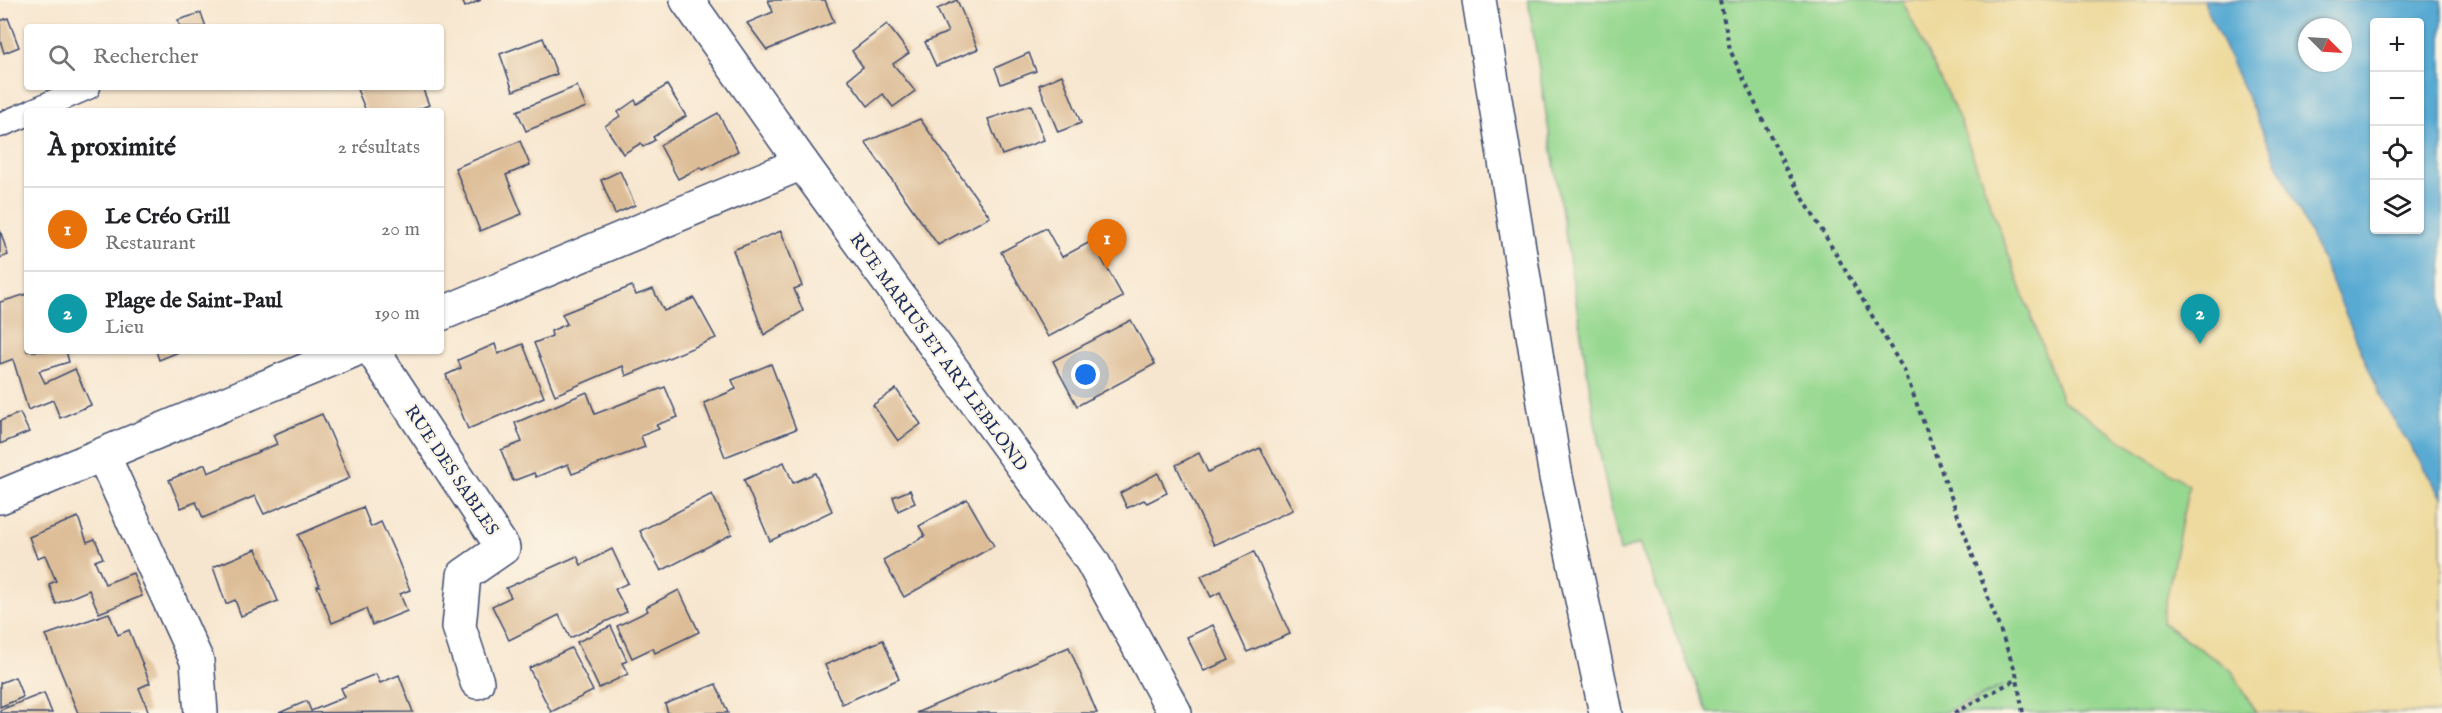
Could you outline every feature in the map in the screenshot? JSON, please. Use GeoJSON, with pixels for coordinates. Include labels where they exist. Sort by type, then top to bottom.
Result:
{"type":"FeatureCollection","features":[{"type":"Feature","properties":{"kind":"street","name":"RUE MARIUS ET ARY LEBLOND"},"geometry":{"type":"LineString","coordinates":[[687,0],[802,163],[1092,561],[1176,713]]}},
{"type":"Feature","properties":{"kind":"street"},"geometry":{"type":"LineString","coordinates":[[1479,0],[1556,477],[1606,713]]}},
{"type":"Feature","properties":{"kind":"street"},"geometry":{"type":"LineString","coordinates":[[444,313],[802,163]]}},
{"type":"Feature","properties":{"kind":"street"},"geometry":{"type":"LineString","coordinates":[[0,497],[345,354]]}},
{"type":"Feature","properties":{"kind":"street","name":"RUE DES SABLES"},"geometry":{"type":"LineString","coordinates":[[375,354],[503,548],[464,576],[459,627],[477,682]]}},
{"type":"Feature","properties":{"kind":"street"},"geometry":{"type":"LineString","coordinates":[[103,455],[197,662],[201,713]]}},
{"type":"Feature","properties":{"kind":"lane"},"geometry":{"type":"LineString","coordinates":[[40,108],[81,90]]}},
{"type":"Feature","properties":{"kind":"lane"},"geometry":{"type":"LineString","coordinates":[[0,125],[24,115]]}},
{"type":"Feature","properties":{"kind":"path"},"geometry":{"type":"LineString","coordinates":[[1720,0],[1730,50],[1786,169],[1905,372],[2016,673],[2023,713]]}},
{"type":"Feature","properties":{"kind":"path"},"geometry":{"type":"LineString","coordinates":[[1954,713],[2015,680]]}},
{"type":"Feature","properties":{"kind":"green space"},"geometry":{"type":"Polygon","coordinates":[[[1528,0],[1902,0],[1959,118],[2062,400],[2189,485],[2162,623],[2232,671],[2256,713],[1954,713],[2002,686],[1943,713],[1708,713],[1639,544],[1620,551],[1602,465],[1528,0]]]}},
{"type":"Feature","properties":{"kind":"sand"},"geometry":{"type":"Polygon","coordinates":[[[1902,0],[2203,0],[2335,289],[2384,404],[2442,497],[2442,713],[2256,713],[2232,671],[2162,622],[2189,485],[2062,400],[1959,118],[1902,0]]]}},
{"type":"Feature","properties":{"kind":"water"},"geometry":{"type":"Polygon","coordinates":[[[2203,0],[2442,0],[2442,497],[2384,404],[2335,289],[2203,0]]]}},
{"type":"Feature","properties":{"kind":"building"},"geometry":{"type":"Polygon","coordinates":[[[462,0],[481,0],[465,7],[462,0]]]}},
{"type":"Feature","properties":{"kind":"building"},"geometry":{"type":"Polygon","coordinates":[[[768,0],[825,0],[834,22],[767,50],[747,23],[773,12],[768,0]]]}},
{"type":"Feature","properties":{"kind":"building"},"geometry":{"type":"Polygon","coordinates":[[[957,0],[978,49],[936,66],[925,42],[948,32],[937,9],[957,0]]]}},
{"type":"Feature","properties":{"kind":"building"},"geometry":{"type":"Polygon","coordinates":[[[201,13],[205,24],[179,24],[178,20],[201,13]]]}},
{"type":"Feature","properties":{"kind":"building"},"geometry":{"type":"Polygon","coordinates":[[[8,18],[19,47],[4,53],[0,40],[0,21],[8,18]]]}},
{"type":"Feature","properties":{"kind":"building"},"geometry":{"type":"Polygon","coordinates":[[[887,24],[909,53],[893,64],[915,91],[893,107],[883,94],[868,106],[848,79],[863,67],[852,51],[887,24]]]}},
{"type":"Feature","properties":{"kind":"building"},"geometry":{"type":"Polygon","coordinates":[[[543,38],[557,74],[513,91],[500,54],[543,38]]]}},
{"type":"Feature","properties":{"kind":"building"},"geometry":{"type":"Polygon","coordinates":[[[1029,53],[1036,71],[1001,84],[995,68],[1029,53]]]}},
{"type":"Feature","properties":{"kind":"building"},"geometry":{"type":"Polygon","coordinates":[[[1062,75],[1081,123],[1058,132],[1039,85],[1062,75]]]}},
{"type":"Feature","properties":{"kind":"building"},"geometry":{"type":"Polygon","coordinates":[[[667,85],[686,116],[653,137],[655,140],[643,147],[641,143],[623,154],[605,126],[620,116],[618,112],[635,100],[637,104],[667,85]]]}},
{"type":"Feature","properties":{"kind":"building"},"geometry":{"type":"Polygon","coordinates":[[[577,86],[586,107],[526,131],[517,111],[577,86]]]}},
{"type":"Feature","properties":{"kind":"building"},"geometry":{"type":"Polygon","coordinates":[[[357,90],[423,90],[429,105],[422,108],[365,108],[357,90]]]}},
{"type":"Feature","properties":{"kind":"building"},"geometry":{"type":"Polygon","coordinates":[[[1031,105],[1044,140],[1002,155],[988,119],[1031,105]]]}},
{"type":"Feature","properties":{"kind":"building"},"geometry":{"type":"Polygon","coordinates":[[[718,113],[738,151],[703,170],[701,167],[678,179],[660,145],[718,113]]]}},
{"type":"Feature","properties":{"kind":"building"},"geometry":{"type":"Polygon","coordinates":[[[920,119],[990,217],[938,245],[865,142],[920,119]]]}},
{"type":"Feature","properties":{"kind":"building"},"geometry":{"type":"Polygon","coordinates":[[[520,141],[530,165],[506,175],[522,214],[480,231],[455,168],[520,141]]]}},
{"type":"Feature","properties":{"kind":"building"},"geometry":{"type":"Polygon","coordinates":[[[620,171],[635,205],[615,214],[601,180],[620,171]]]}},
{"type":"Feature","properties":{"kind":"building"},"geometry":{"type":"Polygon","coordinates":[[[1046,228],[1062,257],[1092,241],[1123,297],[1048,337],[1001,252],[1046,228]]]}},
{"type":"Feature","properties":{"kind":"building"},"geometry":{"type":"Polygon","coordinates":[[[0,230],[8,255],[0,258],[0,230]]]}},
{"type":"Feature","properties":{"kind":"building"},"geometry":{"type":"Polygon","coordinates":[[[781,231],[802,286],[794,289],[803,311],[764,335],[733,250],[781,231]]]}},
{"type":"Feature","properties":{"kind":"building"},"geometry":{"type":"Polygon","coordinates":[[[632,286],[636,295],[653,289],[664,311],[694,298],[716,338],[626,376],[623,366],[555,395],[534,343],[552,336],[551,331],[567,324],[562,314],[632,286]]]}},
{"type":"Feature","properties":{"kind":"building"},"geometry":{"type":"Polygon","coordinates":[[[24,295],[24,354],[67,354],[69,362],[39,371],[45,383],[75,369],[91,405],[60,418],[53,400],[28,410],[13,359],[0,364],[0,302],[24,295]]]}},
{"type":"Feature","properties":{"kind":"building"},"geometry":{"type":"Polygon","coordinates":[[[1131,320],[1155,364],[1077,406],[1053,361],[1131,320]]]}},
{"type":"Feature","properties":{"kind":"building"},"geometry":{"type":"Polygon","coordinates":[[[495,344],[498,354],[523,344],[544,397],[468,429],[446,375],[461,368],[458,360],[495,344]]]}},
{"type":"Feature","properties":{"kind":"building"},"geometry":{"type":"Polygon","coordinates":[[[157,354],[174,354],[159,360],[157,354]]]}},
{"type":"Feature","properties":{"kind":"building"},"geometry":{"type":"Polygon","coordinates":[[[771,364],[796,429],[725,457],[704,403],[736,389],[732,380],[771,364]]]}},
{"type":"Feature","properties":{"kind":"building"},"geometry":{"type":"Polygon","coordinates":[[[665,387],[678,417],[656,425],[659,429],[641,436],[645,447],[572,474],[568,464],[536,477],[534,473],[513,481],[501,450],[522,442],[515,423],[587,392],[595,414],[665,387]]]}},
{"type":"Feature","properties":{"kind":"building"},"geometry":{"type":"Polygon","coordinates":[[[896,389],[921,424],[898,441],[873,405],[896,389]]]}},
{"type":"Feature","properties":{"kind":"building"},"geometry":{"type":"Polygon","coordinates":[[[20,413],[29,432],[0,444],[0,421],[20,413]]]}},
{"type":"Feature","properties":{"kind":"building"},"geometry":{"type":"Polygon","coordinates":[[[322,414],[350,478],[264,514],[255,496],[203,518],[196,502],[181,508],[169,480],[205,464],[208,473],[277,444],[273,435],[322,414]]]}},
{"type":"Feature","properties":{"kind":"building"},"geometry":{"type":"Polygon","coordinates":[[[1260,448],[1293,510],[1214,545],[1176,465],[1199,453],[1208,472],[1260,448]]]}},
{"type":"Feature","properties":{"kind":"building"},"geometry":{"type":"Polygon","coordinates":[[[784,462],[793,483],[815,473],[832,511],[770,541],[744,480],[784,462]]]}},
{"type":"Feature","properties":{"kind":"building"},"geometry":{"type":"Polygon","coordinates":[[[1158,473],[1167,493],[1147,503],[1144,500],[1127,508],[1120,493],[1158,473]]]}},
{"type":"Feature","properties":{"kind":"building"},"geometry":{"type":"Polygon","coordinates":[[[910,490],[915,503],[898,511],[893,497],[910,490]]]}},
{"type":"Feature","properties":{"kind":"building"},"geometry":{"type":"Polygon","coordinates":[[[712,494],[732,534],[661,571],[640,531],[712,494]]]}},
{"type":"Feature","properties":{"kind":"building"},"geometry":{"type":"Polygon","coordinates":[[[967,499],[994,546],[904,597],[883,560],[925,536],[919,526],[967,499]]]}},
{"type":"Feature","properties":{"kind":"building"},"geometry":{"type":"Polygon","coordinates":[[[363,507],[371,527],[381,522],[395,553],[410,590],[400,594],[407,611],[372,625],[366,609],[332,623],[317,586],[320,586],[298,535],[363,507]]]}},
{"type":"Feature","properties":{"kind":"building"},"geometry":{"type":"Polygon","coordinates":[[[78,517],[87,542],[95,539],[103,558],[95,561],[105,584],[133,573],[142,596],[99,613],[89,590],[56,604],[49,584],[56,581],[45,555],[37,558],[29,537],[78,517]]]}},
{"type":"Feature","properties":{"kind":"building"},"geometry":{"type":"Polygon","coordinates":[[[256,549],[278,601],[241,616],[235,600],[226,604],[213,567],[256,549]]]}},
{"type":"Feature","properties":{"kind":"building"},"geometry":{"type":"Polygon","coordinates":[[[612,549],[628,583],[615,589],[627,612],[570,638],[559,615],[509,640],[492,606],[511,597],[506,588],[577,556],[581,565],[612,549]]]}},
{"type":"Feature","properties":{"kind":"building"},"geometry":{"type":"Polygon","coordinates":[[[1254,552],[1290,634],[1247,652],[1220,592],[1211,597],[1201,576],[1254,552]]]}},
{"type":"Feature","properties":{"kind":"building"},"geometry":{"type":"Polygon","coordinates":[[[679,590],[699,632],[655,653],[653,648],[632,658],[617,626],[648,611],[646,607],[679,590]]]}},
{"type":"Feature","properties":{"kind":"building"},"geometry":{"type":"Polygon","coordinates":[[[109,613],[118,635],[129,630],[150,683],[139,688],[149,713],[78,713],[46,635],[109,613]]]}},
{"type":"Feature","properties":{"kind":"building"},"geometry":{"type":"Polygon","coordinates":[[[1213,625],[1229,660],[1204,671],[1187,637],[1213,625]]]}},
{"type":"Feature","properties":{"kind":"building"},"geometry":{"type":"Polygon","coordinates":[[[611,626],[627,661],[622,663],[628,674],[599,688],[577,642],[611,626]]]}},
{"type":"Feature","properties":{"kind":"building"},"geometry":{"type":"Polygon","coordinates":[[[883,640],[899,679],[842,704],[825,665],[883,640]]]}},
{"type":"Feature","properties":{"kind":"building"},"geometry":{"type":"Polygon","coordinates":[[[1069,647],[1097,713],[916,713],[1069,647]]]}},
{"type":"Feature","properties":{"kind":"building"},"geometry":{"type":"Polygon","coordinates":[[[571,648],[593,691],[551,712],[529,668],[571,648]]]}},
{"type":"Feature","properties":{"kind":"building"},"geometry":{"type":"Polygon","coordinates":[[[376,674],[380,683],[399,675],[413,712],[279,713],[307,701],[311,711],[345,697],[341,688],[376,674]]]}},
{"type":"Feature","properties":{"kind":"building"},"geometry":{"type":"Polygon","coordinates":[[[15,677],[23,697],[0,707],[0,683],[15,677]]]}},
{"type":"Feature","properties":{"kind":"building"},"geometry":{"type":"Polygon","coordinates":[[[716,684],[728,713],[668,713],[665,704],[716,684]]]}},
{"type":"Feature","properties":{"kind":"building"},"geometry":{"type":"Polygon","coordinates":[[[44,693],[52,713],[0,713],[0,710],[44,693]]]}},
{"type":"Feature","properties":{"kind":"place","name":"Le Créo Grill"},"geometry":{"type":"Point","coordinates":[1107,269]}},
{"type":"Feature","properties":{"kind":"place","name":"Plage de Saint-Paul"},"geometry":{"type":"Point","coordinates":[2200,344]}}]}
